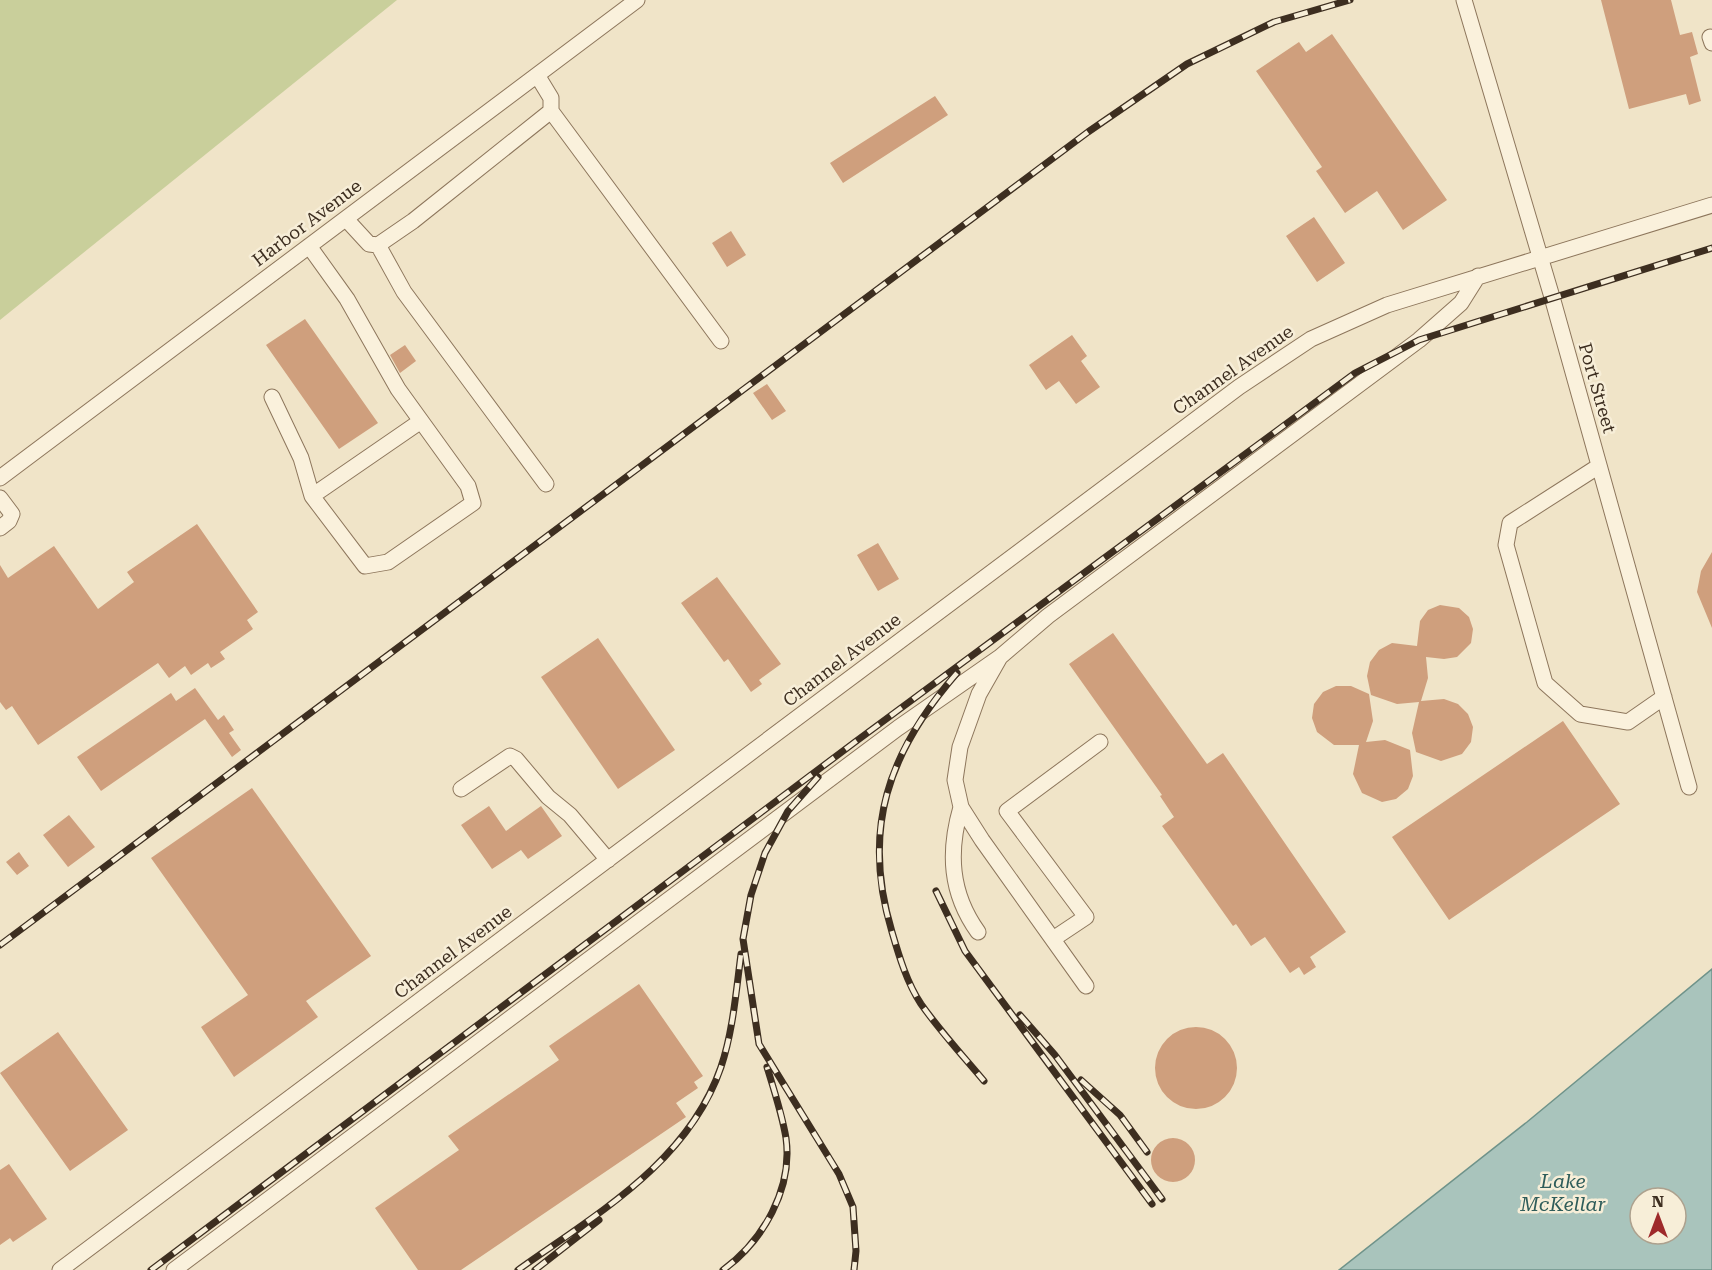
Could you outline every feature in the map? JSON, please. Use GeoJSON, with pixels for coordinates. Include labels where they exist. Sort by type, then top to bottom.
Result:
{"type":"FeatureCollection","features":[{"type":"Feature","properties":{"kind":"street","name":"Harbor Avenue"},"geometry":{"type":"LineString","coordinates":[[0,478],[637,0]]}},
{"type":"Feature","properties":{"kind":"street","name":"Port Street"},"geometry":{"type":"LineString","coordinates":[[1464,0],[1689,787]]}},
{"type":"Feature","properties":{"kind":"street"},"geometry":{"type":"LineString","coordinates":[[537,75],[551,98],[551,111],[721,341]]}},
{"type":"Feature","properties":{"kind":"street"},"geometry":{"type":"LineString","coordinates":[[346,219],[369,244],[378,245],[413,221],[551,111]]}},
{"type":"Feature","properties":{"kind":"street","name":"Channel Avenue"},"geometry":{"type":"LineString","coordinates":[[60,1270],[1239,387],[1311,339],[1386,305],[1712,205]]}},
{"type":"Feature","properties":{"kind":"street"},"geometry":{"type":"LineString","coordinates":[[378,245],[404,292],[546,484]]}},
{"type":"Feature","properties":{"kind":"street"},"geometry":{"type":"LineString","coordinates":[[272,397],[301,458],[312,496],[365,566],[388,562],[473,503],[468,486],[398,389],[346,299],[309,246]]}},
{"type":"Feature","properties":{"kind":"street"},"geometry":{"type":"LineString","coordinates":[[179,1269],[898,728],[1000,657],[1048,616],[1419,340],[1461,303],[1478,276]]}},
{"type":"Feature","properties":{"kind":"street"},"geometry":{"type":"LineString","coordinates":[[312,496],[421,421]]}},
{"type":"Feature","properties":{"kind":"street"},"geometry":{"type":"LineString","coordinates":[[1599,466],[1510,523],[1506,545],[1545,683],[1580,714],[1628,722],[1664,697]]}},
{"type":"Feature","properties":{"kind":"street"},"geometry":{"type":"LineString","coordinates":[[0,498],[12,514],[9,521],[0,528]]}},
{"type":"Feature","properties":{"kind":"street"},"geometry":{"type":"LineString","coordinates":[[1000,657],[979,694],[960,747],[955,780],[961,807],[1086,986]]}},
{"type":"Feature","properties":{"kind":"street"},"geometry":{"type":"LineString","coordinates":[[1053,939],[1086,917],[1007,812],[1100,742]]}},
{"type":"Feature","properties":{"kind":"street"},"geometry":{"type":"LineString","coordinates":[[461,789],[510,756],[516,759],[548,797],[570,815],[608,860]]}},
{"type":"Feature","properties":{"kind":"street"},"geometry":{"type":"LineString","coordinates":[[961,807],[954,833],[954,873],[964,912],[978,932]]}},
{"type":"Feature","properties":{"kind":"green space"},"geometry":{"type":"Polygon","coordinates":[[[0,0],[397,0],[0,320],[0,0]]]}},
{"type":"Feature","properties":{"kind":"water","name":"Lake McKellar"},"geometry":{"type":"Polygon","coordinates":[[[1712,969],[1712,1270],[1339,1270],[1527,1122],[1712,969]]]}},
{"type":"Feature","properties":{"kind":"building"},"geometry":{"type":"Polygon","coordinates":[[[1601,0],[1671,0],[1680,35],[1692,32],[1698,54],[1690,57],[1701,101],[1689,105],[1686,94],[1629,109],[1601,0]]]}},
{"type":"Feature","properties":{"kind":"building"},"geometry":{"type":"Polygon","coordinates":[[[1332,34],[1447,200],[1403,230],[1377,191],[1345,213],[1316,171],[1322,167],[1256,71],[1299,42],[1306,52],[1332,34]]]}},
{"type":"Feature","properties":{"kind":"building"},"geometry":{"type":"Polygon","coordinates":[[[935,96],[948,115],[843,183],[830,163],[935,96]]]}},
{"type":"Feature","properties":{"kind":"building"},"geometry":{"type":"Polygon","coordinates":[[[1314,217],[1345,263],[1317,282],[1286,236],[1314,217]]]}},
{"type":"Feature","properties":{"kind":"building"},"geometry":{"type":"Polygon","coordinates":[[[731,231],[746,255],[727,267],[712,243],[731,231]]]}},
{"type":"Feature","properties":{"kind":"building"},"geometry":{"type":"Polygon","coordinates":[[[305,319],[378,423],[339,449],[266,345],[305,319]]]}},
{"type":"Feature","properties":{"kind":"building"},"geometry":{"type":"Polygon","coordinates":[[[1072,335],[1087,356],[1081,361],[1100,387],[1076,404],[1059,381],[1046,390],[1029,365],[1072,335]]]}},
{"type":"Feature","properties":{"kind":"building"},"geometry":{"type":"Polygon","coordinates":[[[405,345],[416,361],[400,373],[390,355],[405,345]]]}},
{"type":"Feature","properties":{"kind":"building"},"geometry":{"type":"Polygon","coordinates":[[[767,384],[786,411],[772,420],[753,393],[767,384]]]}},
{"type":"Feature","properties":{"kind":"building"},"geometry":{"type":"Polygon","coordinates":[[[197,524],[258,612],[247,620],[253,629],[220,652],[225,659],[211,668],[208,663],[191,675],[185,666],[169,678],[158,663],[38,745],[12,706],[6,710],[0,702],[0,565],[8,578],[54,546],[98,609],[134,582],[127,572],[197,524]]]}},
{"type":"Feature","properties":{"kind":"building"},"geometry":{"type":"Polygon","coordinates":[[[878,543],[899,579],[878,591],[857,555],[878,543]]]}},
{"type":"Feature","properties":{"kind":"building"},"geometry":{"type":"Polygon","coordinates":[[[1712,552],[1712,628],[1697,592],[1701,571],[1712,552]]]}},
{"type":"Feature","properties":{"kind":"building"},"geometry":{"type":"Polygon","coordinates":[[[717,577],[781,664],[759,680],[762,684],[751,692],[728,659],[724,662],[681,603],[717,577]]]}},
{"type":"Feature","properties":{"kind":"building"},"geometry":{"type":"Polygon","coordinates":[[[1440,605],[1459,608],[1469,617],[1473,629],[1471,643],[1457,657],[1444,659],[1426,657],[1428,678],[1421,701],[1444,699],[1458,704],[1468,714],[1473,727],[1471,742],[1462,754],[1441,761],[1416,752],[1412,733],[1419,702],[1397,704],[1371,695],[1367,676],[1370,662],[1379,650],[1392,643],[1417,646],[1420,621],[1428,610],[1440,605]]]}},
{"type":"Feature","properties":{"kind":"building"},"geometry":{"type":"Polygon","coordinates":[[[1113,633],[1207,764],[1223,753],[1346,932],[1310,957],[1316,967],[1304,975],[1299,967],[1290,973],[1265,937],[1251,946],[1236,924],[1233,926],[1162,826],[1174,817],[1160,796],[1162,795],[1069,664],[1113,633]]]}},
{"type":"Feature","properties":{"kind":"building"},"geometry":{"type":"Polygon","coordinates":[[[598,638],[675,750],[618,789],[541,677],[598,638]]]}},
{"type":"Feature","properties":{"kind":"building"},"geometry":{"type":"Polygon","coordinates":[[[1336,686],[1351,686],[1369,694],[1373,721],[1366,742],[1385,740],[1410,750],[1413,776],[1408,789],[1396,799],[1382,802],[1362,793],[1353,774],[1359,745],[1334,745],[1317,732],[1312,718],[1314,704],[1323,692],[1336,686]]]}},
{"type":"Feature","properties":{"kind":"building"},"geometry":{"type":"Polygon","coordinates":[[[195,688],[218,720],[224,715],[234,730],[229,733],[241,750],[232,757],[205,719],[101,791],[77,757],[171,693],[176,701],[195,688]]]}},
{"type":"Feature","properties":{"kind":"building"},"geometry":{"type":"Polygon","coordinates":[[[1563,721],[1620,804],[1449,920],[1392,837],[1563,721]]]}},
{"type":"Feature","properties":{"kind":"building"},"geometry":{"type":"Polygon","coordinates":[[[252,788],[371,956],[306,1001],[318,1017],[234,1077],[201,1027],[248,995],[151,858],[252,788]]]}},
{"type":"Feature","properties":{"kind":"building"},"geometry":{"type":"Polygon","coordinates":[[[489,806],[506,831],[541,806],[562,836],[528,859],[521,850],[492,869],[461,825],[489,806]]]}},
{"type":"Feature","properties":{"kind":"building"},"geometry":{"type":"Polygon","coordinates":[[[69,815],[95,847],[68,867],[43,835],[69,815]]]}},
{"type":"Feature","properties":{"kind":"building"},"geometry":{"type":"Polygon","coordinates":[[[19,852],[29,866],[17,875],[6,862],[19,852]]]}},
{"type":"Feature","properties":{"kind":"building"},"geometry":{"type":"Polygon","coordinates":[[[639,984],[703,1076],[694,1082],[698,1088],[676,1103],[686,1117],[461,1270],[418,1270],[375,1208],[459,1150],[448,1136],[559,1060],[549,1046],[639,984]]]}},
{"type":"Feature","properties":{"kind":"building"},"geometry":{"type":"Polygon","coordinates":[[[1196,1027],[1212,1030],[1225,1039],[1234,1052],[1237,1068],[1234,1084],[1225,1097],[1212,1106],[1196,1109],[1180,1106],[1167,1097],[1158,1084],[1155,1068],[1158,1052],[1167,1039],[1180,1030],[1196,1027]]]}},
{"type":"Feature","properties":{"kind":"building"},"geometry":{"type":"Polygon","coordinates":[[[58,1032],[128,1130],[70,1171],[0,1073],[58,1032]]]}},
{"type":"Feature","properties":{"kind":"building"},"geometry":{"type":"Polygon","coordinates":[[[1173,1138],[1188,1145],[1195,1160],[1188,1175],[1173,1182],[1158,1175],[1151,1160],[1158,1145],[1173,1138]]]}},
{"type":"Feature","properties":{"kind":"building"},"geometry":{"type":"Polygon","coordinates":[[[9,1164],[47,1219],[13,1242],[10,1238],[0,1245],[0,1170],[9,1164]]]}},
{"type":"Feature","properties":{"kind":"railway"},"geometry":{"type":"LineString","coordinates":[[0,945],[1088,132],[1187,64],[1274,22],[1350,0]]}},
{"type":"Feature","properties":{"kind":"railway"},"geometry":{"type":"LineString","coordinates":[[151,1270],[855,742],[1355,373],[1419,340],[1712,248]]}},
{"type":"Feature","properties":{"kind":"railway"},"geometry":{"type":"LineString","coordinates":[[957,673],[913,732],[898,763],[887,794],[881,826],[879,860],[883,895],[892,932],[912,987],[936,1024],[984,1081]]}},
{"type":"Feature","properties":{"kind":"railway"},"geometry":{"type":"LineString","coordinates":[[818,777],[788,811],[765,853],[751,895],[743,939],[759,1044],[839,1174],[853,1207],[856,1251],[854,1270]]}},
{"type":"Feature","properties":{"kind":"railway"},"geometry":{"type":"LineString","coordinates":[[936,891],[965,951],[1152,1204]]}},
{"type":"Feature","properties":{"kind":"railway"},"geometry":{"type":"LineString","coordinates":[[518,1270],[608,1206],[636,1183],[663,1159],[686,1131],[706,1101],[721,1067],[736,997],[741,954]]}},
{"type":"Feature","properties":{"kind":"railway"},"geometry":{"type":"LineString","coordinates":[[1020,1015],[1055,1055],[1162,1199]]}},
{"type":"Feature","properties":{"kind":"railway"},"geometry":{"type":"LineString","coordinates":[[723,1270],[751,1244],[762,1229],[780,1195],[785,1176],[786,1138],[767,1067]]}},
{"type":"Feature","properties":{"kind":"railway"},"geometry":{"type":"LineString","coordinates":[[1081,1080],[1120,1115],[1147,1152]]}},
{"type":"Feature","properties":{"kind":"railway"},"geometry":{"type":"LineString","coordinates":[[535,1270],[599,1220]]}}]}
